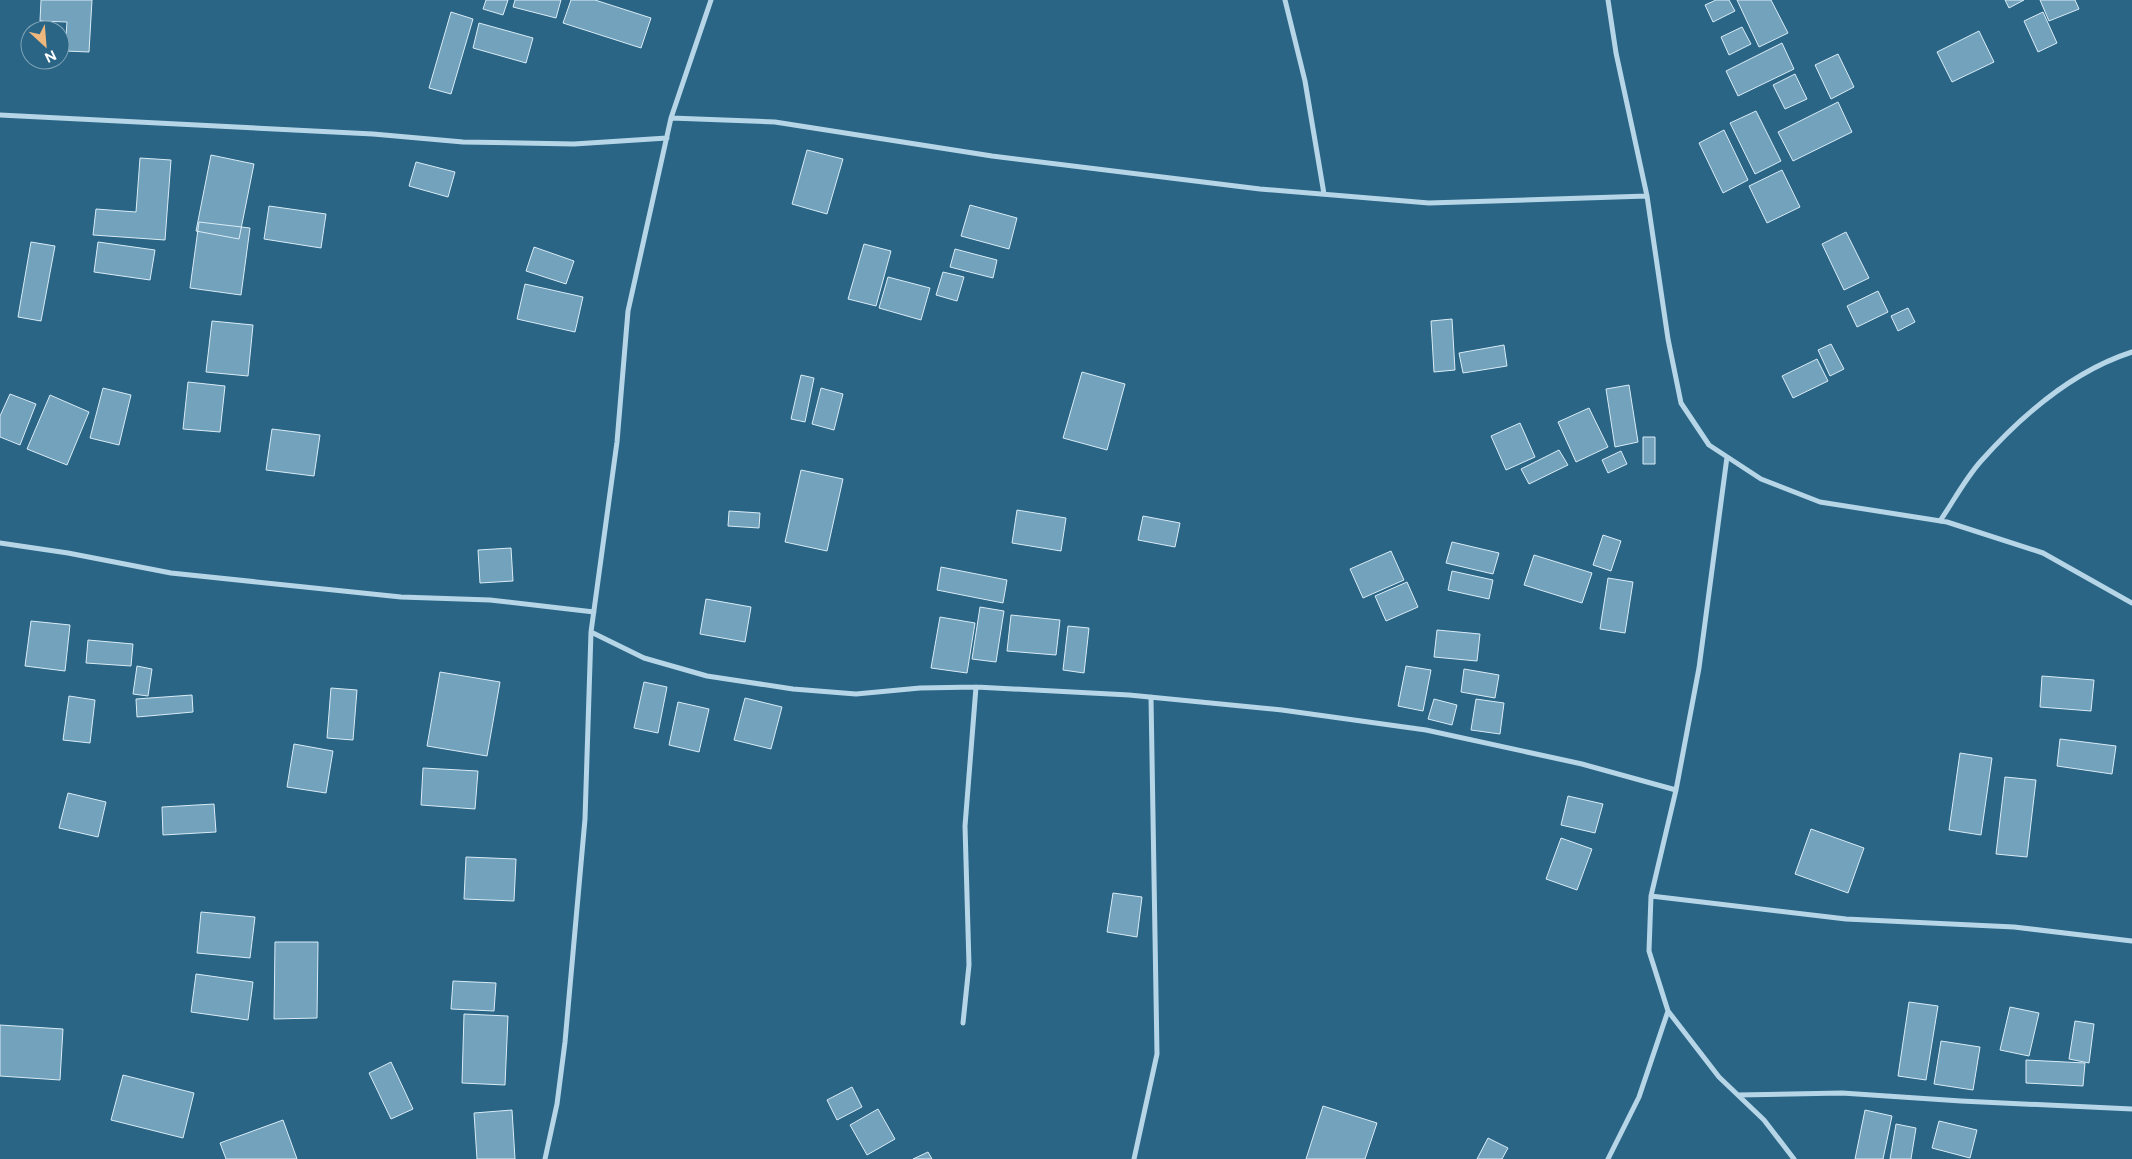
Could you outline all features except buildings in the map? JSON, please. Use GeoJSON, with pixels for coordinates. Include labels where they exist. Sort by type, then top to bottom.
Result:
{"type":"FeatureCollection","features":[{"type":"Feature","properties":{"kind":"street"},"geometry":{"type":"LineString","coordinates":[[546,1159],[557,1104],[565,1042],[585,819],[591,632],[616,442],[628,311],[671,118],[711,0]]}},
{"type":"Feature","properties":{"kind":"street"},"geometry":{"type":"LineString","coordinates":[[1285,0],[1304,81],[1324,194]]}},
{"type":"Feature","properties":{"kind":"street"},"geometry":{"type":"LineString","coordinates":[[1608,0],[1616,53],[1648,196],[1668,339],[1681,402],[1709,445],[1761,479],[1820,502],[1940,522],[2043,553],[2132,603]]}},
{"type":"Feature","properties":{"kind":"street"},"geometry":{"type":"LineString","coordinates":[[0,115],[373,134],[463,142],[574,144],[667,138]]}},
{"type":"Feature","properties":{"kind":"street"},"geometry":{"type":"LineString","coordinates":[[671,118],[775,122],[992,156],[1260,189],[1429,203],[1648,196]]}},
{"type":"Feature","properties":{"kind":"street"},"geometry":{"type":"LineString","coordinates":[[1940,522],[1980,462],[2025,417],[2067,384],[2118,356],[2132,352]]}},
{"type":"Feature","properties":{"kind":"street"},"geometry":{"type":"LineString","coordinates":[[1727,457],[1699,668],[1676,790],[1651,896],[1649,951],[1668,1011],[1719,1078],[1764,1120],[1794,1159]]}},
{"type":"Feature","properties":{"kind":"street"},"geometry":{"type":"LineString","coordinates":[[0,543],[68,553],[171,573],[400,597],[490,600],[594,612]]}},
{"type":"Feature","properties":{"kind":"street"},"geometry":{"type":"LineString","coordinates":[[591,632],[644,658],[707,676],[783,687],[856,694],[920,688],[976,687],[1151,697],[1282,710],[1426,730],[1582,764],[1676,790]]}},
{"type":"Feature","properties":{"kind":"street"},"geometry":{"type":"LineString","coordinates":[[963,1023],[968,965],[966,826],[976,687]]}},
{"type":"Feature","properties":{"kind":"street"},"geometry":{"type":"LineString","coordinates":[[1134,1159],[1157,1054],[1151,697]]}},
{"type":"Feature","properties":{"kind":"street"},"geometry":{"type":"LineString","coordinates":[[1651,896],[1846,919],[2014,927],[2132,942]]}},
{"type":"Feature","properties":{"kind":"street"},"geometry":{"type":"LineString","coordinates":[[1608,1159],[1638,1096],[1668,1011]]}},
{"type":"Feature","properties":{"kind":"street"},"geometry":{"type":"LineString","coordinates":[[1738,1096],[1842,1093],[2132,1109]]}}]}
